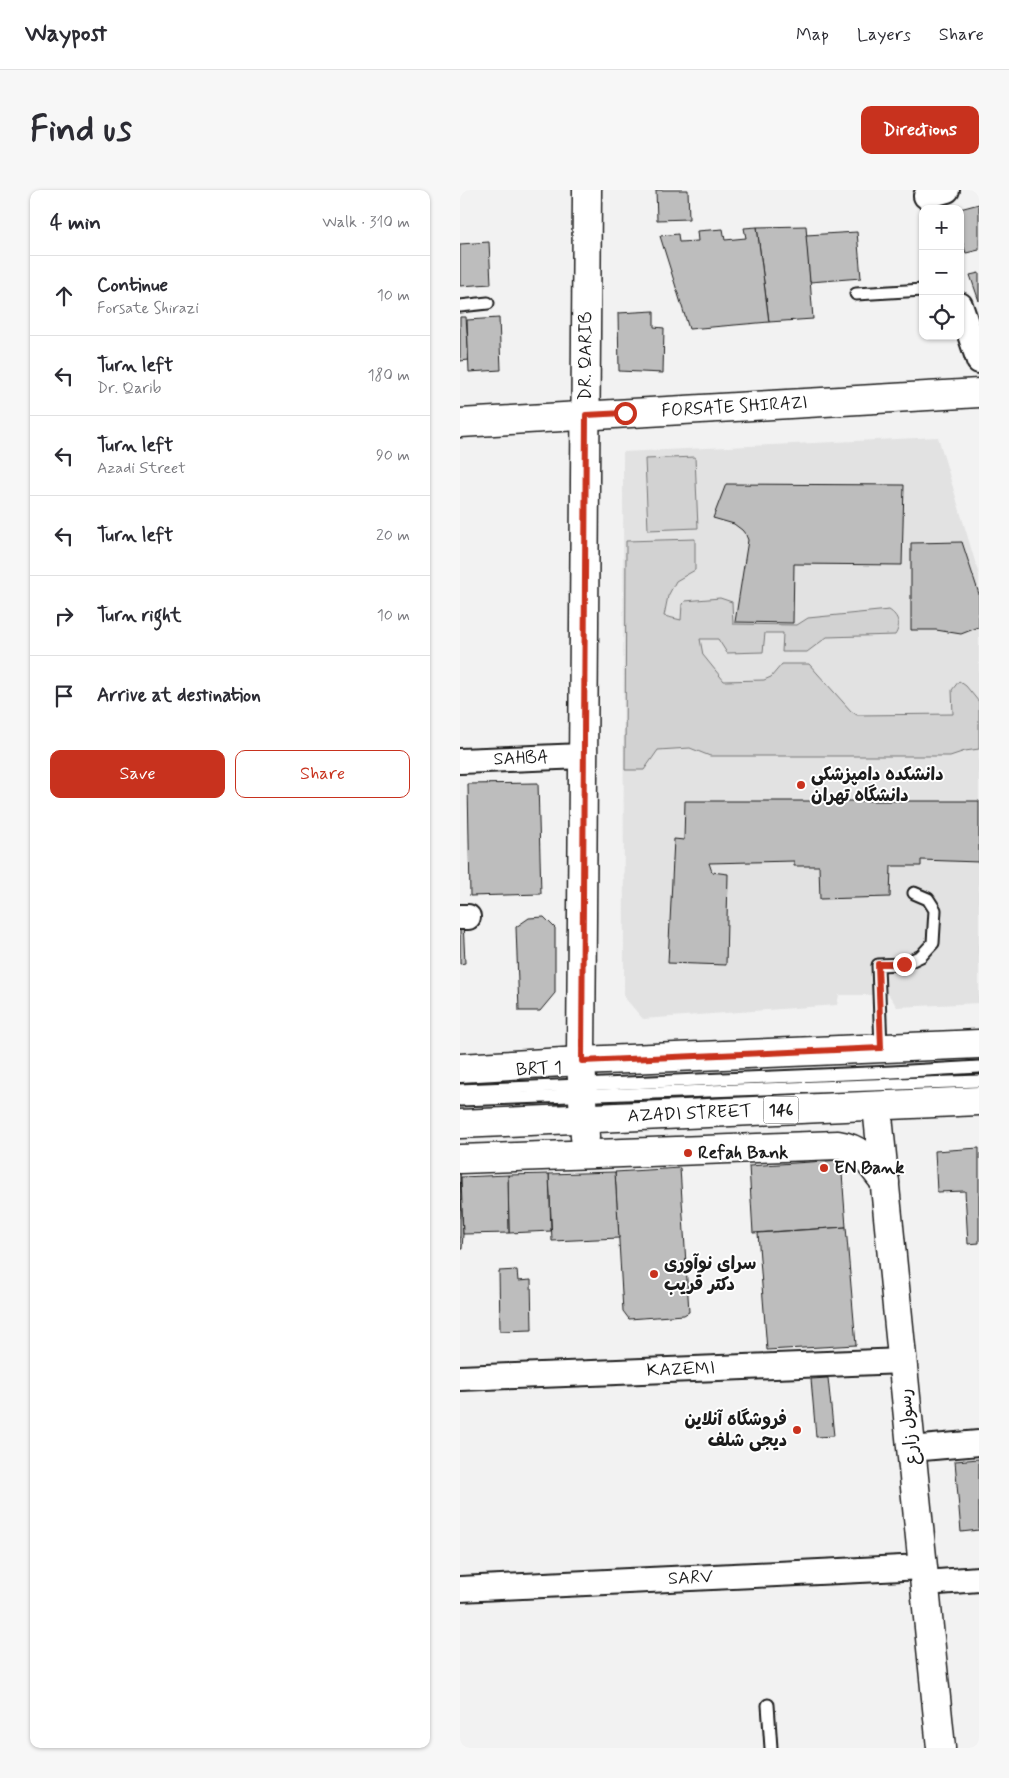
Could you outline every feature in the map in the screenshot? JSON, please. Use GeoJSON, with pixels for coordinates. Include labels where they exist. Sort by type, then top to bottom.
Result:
{"type":"FeatureCollection","features":[{"type":"Feature","properties":{"kind":"main road","name":"DR. QARIB"},"geometry":{"type":"LineString","coordinates":[[585,1155],[583,1090],[583,756],[587,190]]}},
{"type":"Feature","properties":{"kind":"main road","name":"FORSATE SHIRAZI"},"geometry":{"type":"LineString","coordinates":[[460,423],[979,393]]}},
{"type":"Feature","properties":{"kind":"main road","name":"AZADI STREET"},"geometry":{"type":"LineString","coordinates":[[460,1124],[583,1090],[881,1048],[979,1044]]}},
{"type":"Feature","properties":{"kind":"main road","name":"AZADI STREET"},"geometry":{"type":"LineString","coordinates":[[460,1068],[583,1090],[877,1106],[979,1101]]}},
{"type":"Feature","properties":{"kind":"main road","name":"رسول زارع"},"geometry":{"type":"LineString","coordinates":[[877,1106],[941,1748]]}},
{"type":"Feature","properties":{"kind":"main road"},"geometry":{"type":"LineString","coordinates":[[460,1159],[838,1145],[850,1147],[861,1153],[885,1182]]}},
{"type":"Feature","properties":{"kind":"street"},"geometry":{"type":"LineString","coordinates":[[964,317],[979,361]]}},
{"type":"Feature","properties":{"kind":"street","name":"SAHBA"},"geometry":{"type":"LineString","coordinates":[[460,761],[583,756]]}},
{"type":"Feature","properties":{"kind":"street","name":"KAZEMI"},"geometry":{"type":"LineString","coordinates":[[460,1378],[903,1361]]}},
{"type":"Feature","properties":{"kind":"street"},"geometry":{"type":"LineString","coordinates":[[912,1449],[979,1443]]}},
{"type":"Feature","properties":{"kind":"street","name":"SARV"},"geometry":{"type":"LineString","coordinates":[[460,1589],[924,1575],[979,1579]]}},
{"type":"Feature","properties":{"kind":"lane"},"geometry":{"type":"LineString","coordinates":[[856,294],[919,290]]}},
{"type":"Feature","properties":{"kind":"lane"},"geometry":{"type":"LineString","coordinates":[[460,306],[488,303]]}},
{"type":"Feature","properties":{"kind":"lane"},"geometry":{"type":"LineString","coordinates":[[881,1048],[878,964],[904,964],[921,956],[933,943],[935,910],[928,899],[914,893]]}},
{"type":"Feature","properties":{"kind":"lane","name":"BRT 1"},"geometry":{"type":"LineString","coordinates":[[460,1100],[583,1090],[979,1067]]}},
{"type":"Feature","properties":{"kind":"lane","name":"BRT 1"},"geometry":{"type":"LineString","coordinates":[[460,1090],[583,1090],[979,1081]]}},
{"type":"Feature","properties":{"kind":"lane"},"geometry":{"type":"LineString","coordinates":[[768,1705],[770,1748]]}},
{"type":"Feature","properties":{"kind":"shaded area","name":"دانشکده دامپزشکی دانشگاه تهران"},"geometry":{"type":"Polygon","coordinates":[[[938,437],[979,575],[979,1003],[897,1007],[889,995],[839,995],[837,1005],[643,1019],[624,997],[623,452],[938,437]]]}},
{"type":"Feature","properties":{"kind":"shaded area"},"geometry":{"type":"Polygon","coordinates":[[[695,457],[698,528],[648,530],[645,459],[695,457]]]}},
{"type":"Feature","properties":{"kind":"shaded area"},"geometry":{"type":"Polygon","coordinates":[[[695,539],[695,570],[676,581],[668,596],[664,616],[681,620],[682,604],[685,601],[720,598],[732,602],[733,624],[797,625],[808,618],[889,610],[898,621],[895,635],[827,637],[807,652],[782,652],[783,633],[765,633],[763,652],[727,653],[718,639],[700,639],[703,655],[724,681],[764,680],[771,677],[782,664],[809,664],[851,711],[857,715],[953,714],[952,690],[959,681],[966,686],[979,702],[979,749],[950,756],[710,756],[690,748],[658,750],[644,770],[625,770],[626,541],[695,539]]]}},
{"type":"Feature","properties":{"kind":"building"},"geometry":{"type":"Polygon","coordinates":[[[656,190],[688,190],[689,219],[657,220],[656,190]]]}},
{"type":"Feature","properties":{"kind":"building"},"geometry":{"type":"Polygon","coordinates":[[[979,204],[979,250],[966,253],[964,247],[964,208],[979,204]]]}},
{"type":"Feature","properties":{"kind":"building"},"geometry":{"type":"Polygon","coordinates":[[[806,226],[813,319],[769,322],[757,227],[806,226]]]}},
{"type":"Feature","properties":{"kind":"building"},"geometry":{"type":"Polygon","coordinates":[[[757,227],[769,322],[689,329],[660,236],[678,234],[679,242],[698,241],[697,231],[723,229],[725,240],[746,238],[744,228],[757,227]]]}},
{"type":"Feature","properties":{"kind":"building"},"geometry":{"type":"Polygon","coordinates":[[[857,232],[861,278],[810,282],[806,235],[857,232]]]}},
{"type":"Feature","properties":{"kind":"building"},"geometry":{"type":"Polygon","coordinates":[[[489,242],[491,284],[460,286],[460,244],[489,242]]]}},
{"type":"Feature","properties":{"kind":"building"},"geometry":{"type":"Polygon","coordinates":[[[979,273],[979,301],[970,275],[979,273]]]}},
{"type":"Feature","properties":{"kind":"building"},"geometry":{"type":"Polygon","coordinates":[[[654,311],[654,327],[664,328],[663,373],[619,371],[618,313],[654,311]]]}},
{"type":"Feature","properties":{"kind":"building"},"geometry":{"type":"Polygon","coordinates":[[[460,317],[466,317],[469,360],[460,361],[460,317]]]}},
{"type":"Feature","properties":{"kind":"building"},"geometry":{"type":"Polygon","coordinates":[[[499,318],[501,370],[469,372],[467,320],[499,318]]]}},
{"type":"Feature","properties":{"kind":"building"},"geometry":{"type":"Polygon","coordinates":[[[726,484],[904,485],[902,565],[794,564],[793,623],[735,622],[748,540],[742,530],[734,524],[713,518],[726,484]]]}},
{"type":"Feature","properties":{"kind":"building"},"geometry":{"type":"Polygon","coordinates":[[[962,542],[979,594],[979,627],[961,634],[936,630],[911,630],[911,543],[962,542]]]}},
{"type":"Feature","properties":{"kind":"building"},"geometry":{"type":"Polygon","coordinates":[[[538,783],[541,894],[470,896],[468,784],[538,783]]]}},
{"type":"Feature","properties":{"kind":"building"},"geometry":{"type":"Polygon","coordinates":[[[685,801],[979,801],[979,862],[921,860],[921,866],[891,866],[890,897],[820,899],[819,866],[794,866],[794,861],[709,863],[712,872],[728,874],[726,965],[668,963],[674,839],[684,840],[685,801]]]}},
{"type":"Feature","properties":{"kind":"building"},"geometry":{"type":"Polygon","coordinates":[[[544,917],[555,928],[555,993],[540,1011],[519,1011],[516,927],[529,918],[544,917]]]}},
{"type":"Feature","properties":{"kind":"building"},"geometry":{"type":"Polygon","coordinates":[[[460,921],[463,921],[465,963],[460,964],[460,921]]]}},
{"type":"Feature","properties":{"kind":"building"},"geometry":{"type":"Polygon","coordinates":[[[979,1148],[979,1243],[968,1244],[965,1191],[937,1192],[935,1151],[979,1148]]]}},
{"type":"Feature","properties":{"kind":"building"},"geometry":{"type":"Polygon","coordinates":[[[841,1160],[846,1227],[753,1233],[749,1166],[841,1160]]]}},
{"type":"Feature","properties":{"kind":"building","name":"سرای نوآوری دکتر قریب"},"geometry":{"type":"Polygon","coordinates":[[[680,1168],[689,1312],[684,1315],[629,1319],[623,1311],[615,1172],[680,1168]]]}},
{"type":"Feature","properties":{"kind":"building"},"geometry":{"type":"Polygon","coordinates":[[[615,1172],[619,1238],[552,1241],[549,1174],[615,1172]]]}},
{"type":"Feature","properties":{"kind":"building"},"geometry":{"type":"Polygon","coordinates":[[[460,1174],[463,1234],[462,1249],[460,1249],[460,1174]]]}},
{"type":"Feature","properties":{"kind":"building"},"geometry":{"type":"Polygon","coordinates":[[[549,1174],[551,1231],[509,1233],[508,1175],[549,1174]]]}},
{"type":"Feature","properties":{"kind":"building"},"geometry":{"type":"Polygon","coordinates":[[[508,1175],[509,1233],[463,1234],[461,1177],[508,1175]]]}},
{"type":"Feature","properties":{"kind":"building"},"geometry":{"type":"Polygon","coordinates":[[[846,1227],[856,1345],[767,1350],[758,1233],[846,1227]]]}},
{"type":"Feature","properties":{"kind":"building"},"geometry":{"type":"Polygon","coordinates":[[[517,1270],[518,1281],[531,1280],[532,1330],[500,1331],[499,1271],[517,1270]]]}},
{"type":"Feature","properties":{"kind":"building"},"geometry":{"type":"Polygon","coordinates":[[[828,1378],[834,1436],[816,1437],[811,1379],[828,1378]]]}},
{"type":"Feature","properties":{"kind":"building"},"geometry":{"type":"Polygon","coordinates":[[[979,1459],[979,1530],[961,1532],[955,1461],[979,1459]]]}},
{"type":"Feature","properties":{"kind":"place","name":"دانشکده دامپزشکی دانشگاه تهران"},"geometry":{"type":"Point","coordinates":[801,785]}},
{"type":"Feature","properties":{"kind":"place","name":"Refah Bank"},"geometry":{"type":"Point","coordinates":[688,1153]}},
{"type":"Feature","properties":{"kind":"place","name":"EN Bank"},"geometry":{"type":"Point","coordinates":[824,1168]}},
{"type":"Feature","properties":{"kind":"place","name":"سرای نوآوری دکتر قریب"},"geometry":{"type":"Point","coordinates":[654,1274]}},
{"type":"Feature","properties":{"kind":"place","name":"فروشگاه آنلاین دیجی شلف"},"geometry":{"type":"Point","coordinates":[797,1430]}},
{"type":"Feature","properties":{"kind":"route"},"geometry":{"type":"LineString","coordinates":[[625,413],[586,415],[582,1061],[881,1048],[878,964],[904,964]]}}]}
